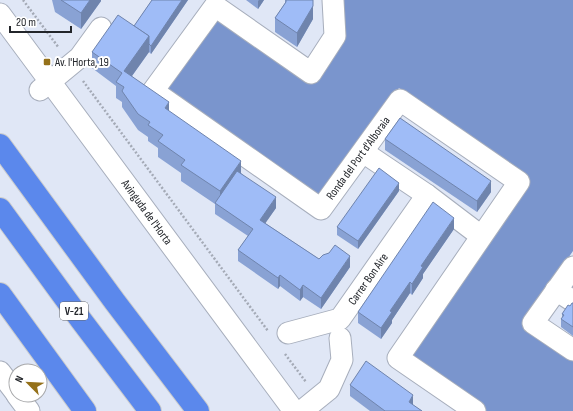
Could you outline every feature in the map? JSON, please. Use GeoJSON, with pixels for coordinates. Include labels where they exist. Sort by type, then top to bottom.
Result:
{"type":"FeatureCollection","features":[{"type":"Feature","properties":{"kind":"highway"},"geometry":{"type":"LineString","coordinates":[[0,145],[115,302],[198,411]]}},
{"type":"Feature","properties":{"kind":"highway","name":"V-21"},"geometry":{"type":"LineString","coordinates":[[0,209],[80,320],[150,411]]}},
{"type":"Feature","properties":{"kind":"highway"},"geometry":{"type":"LineString","coordinates":[[0,294],[85,411]]}},
{"type":"Feature","properties":{"kind":"street","name":"Ronda del Port d'Alboraia"},"geometry":{"type":"LineString","coordinates":[[333,0],[335,36],[311,73],[214,6],[154,91],[321,209],[400,100],[519,182],[398,358],[475,411]]}},
{"type":"Feature","properties":{"kind":"street","name":"Avinguda de l'Horta"},"geometry":{"type":"LineString","coordinates":[[0,14],[45,86],[276,411]]}},
{"type":"Feature","properties":{"kind":"street"},"geometry":{"type":"LineString","coordinates":[[45,86],[80,56],[101,28]]}},
{"type":"Feature","properties":{"kind":"street","name":"Avinguda de l'Horta"},"geometry":{"type":"LineString","coordinates":[[0,37],[45,86],[294,411]]}},
{"type":"Feature","properties":{"kind":"street"},"geometry":{"type":"LineString","coordinates":[[363,152],[428,195],[481,236]]}},
{"type":"Feature","properties":{"kind":"street","name":"Carrer Bon Aire"},"geometry":{"type":"LineString","coordinates":[[281,340],[340,319],[428,195]]}},
{"type":"Feature","properties":{"kind":"street"},"geometry":{"type":"LineString","coordinates":[[573,267],[565,295],[533,323],[573,350]]}},
{"type":"Feature","properties":{"kind":"street"},"geometry":{"type":"LineString","coordinates":[[310,405],[329,389],[342,360],[340,338]]}},
{"type":"Feature","properties":{"kind":"street"},"geometry":{"type":"LineString","coordinates":[[0,372],[8,382]]}},
{"type":"Feature","properties":{"kind":"path"},"geometry":{"type":"LineString","coordinates":[[23,0],[281,340],[310,405]]}},
{"type":"Feature","properties":{"kind":"water"},"geometry":{"type":"Polygon","coordinates":[[[340,0],[573,0],[573,251],[522,324],[573,360],[573,411],[484,411],[408,358],[530,179],[399,88],[320,201],[162,91],[216,14],[312,80],[340,0]]]}},
{"type":"Feature","properties":{"kind":"building"},"geometry":{"type":"Polygon","coordinates":[[[61,0],[90,0],[81,13],[61,0]]]}},
{"type":"Feature","properties":{"kind":"building"},"geometry":{"type":"Polygon","coordinates":[[[152,0],[182,0],[151,46],[149,44],[149,36],[134,26],[152,0]]]}},
{"type":"Feature","properties":{"kind":"building"},"geometry":{"type":"Polygon","coordinates":[[[286,0],[313,0],[313,6],[297,33],[275,18],[286,0]]]}},
{"type":"Feature","properties":{"kind":"building"},"geometry":{"type":"Polygon","coordinates":[[[118,15],[149,36],[124,71],[169,102],[165,108],[241,161],[220,191],[181,165],[185,160],[158,141],[163,135],[148,125],[150,122],[138,114],[122,91],[124,87],[116,82],[122,73],[92,52],[118,15]]]}},
{"type":"Feature","properties":{"kind":"building"},"geometry":{"type":"Polygon","coordinates":[[[400,118],[491,181],[477,201],[385,139],[400,118]]]}},
{"type":"Feature","properties":{"kind":"building"},"geometry":{"type":"Polygon","coordinates":[[[379,168],[399,183],[358,241],[337,227],[379,168]]]}},
{"type":"Feature","properties":{"kind":"building"},"geometry":{"type":"Polygon","coordinates":[[[237,171],[276,197],[260,220],[319,259],[323,255],[329,253],[335,245],[350,256],[321,298],[303,285],[300,290],[280,275],[278,278],[238,250],[253,229],[215,203],[237,171]]]}},
{"type":"Feature","properties":{"kind":"building"},"geometry":{"type":"Polygon","coordinates":[[[433,202],[454,218],[421,266],[423,267],[412,284],[410,282],[390,311],[392,312],[381,328],[358,312],[433,202]]]}},
{"type":"Feature","properties":{"kind":"building"},"geometry":{"type":"Polygon","coordinates":[[[572,303],[573,327],[561,319],[564,315],[562,314],[568,305],[570,306],[572,303]]]}},
{"type":"Feature","properties":{"kind":"building"},"geometry":{"type":"Polygon","coordinates":[[[366,361],[413,395],[409,402],[422,411],[385,411],[350,385],[366,361]]]}},
{"type":"Feature","properties":{"kind":"place","name":"Av. l'Horta, 19"},"geometry":{"type":"Point","coordinates":[47,62]}}]}
